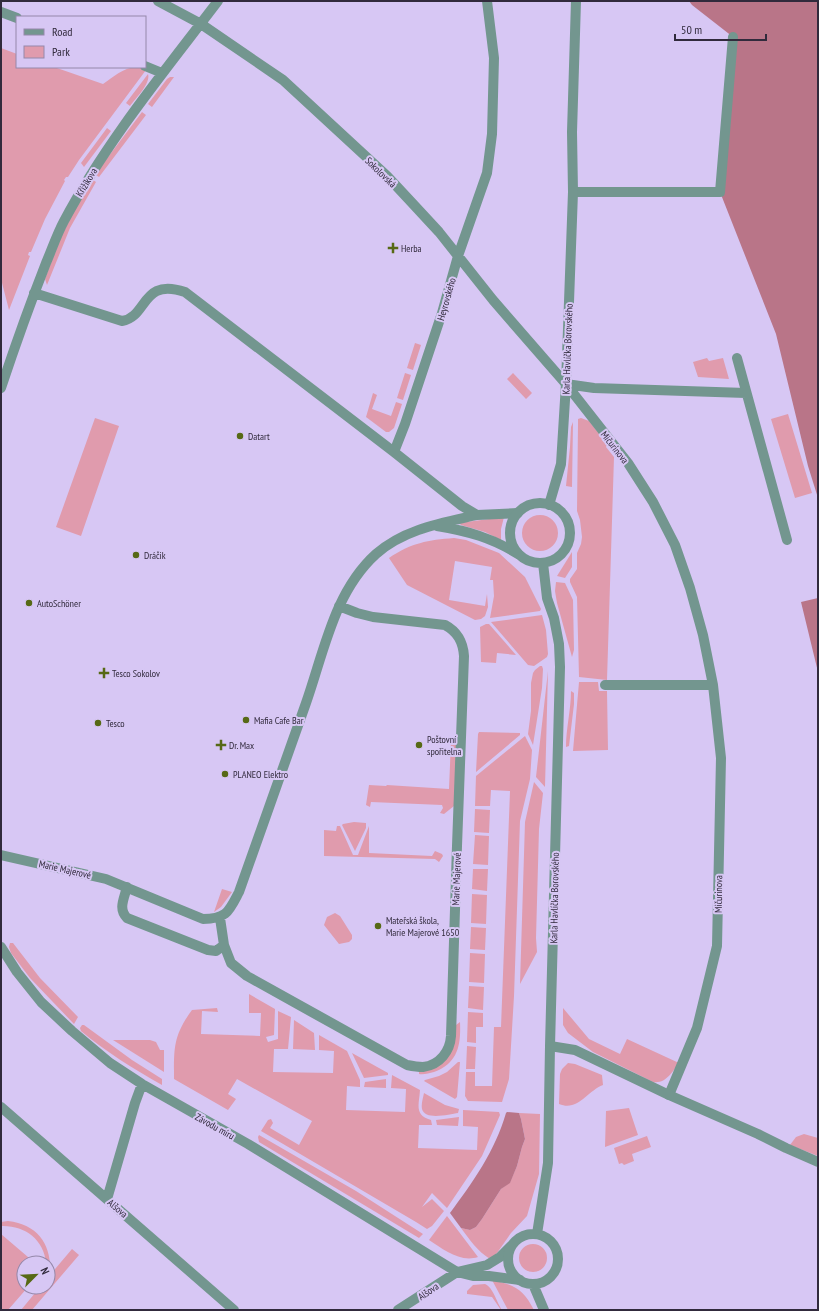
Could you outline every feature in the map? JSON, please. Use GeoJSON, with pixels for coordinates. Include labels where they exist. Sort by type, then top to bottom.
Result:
{"type":"FeatureCollection","features":[{"type":"Feature","properties":{"kind":"street","name":"Sokolovská"},"geometry":{"type":"LineString","coordinates":[[158,1],[201,24],[283,80],[387,176],[439,232],[493,300],[566,384]]}},
{"type":"Feature","properties":{"kind":"street","name":"Křižíkova"},"geometry":{"type":"LineString","coordinates":[[1,388],[34,293],[63,223],[90,175],[105,152],[162,73],[218,1]]}},
{"type":"Feature","properties":{"kind":"street","name":"Heyrovského"},"geometry":{"type":"LineString","coordinates":[[394,452],[405,424],[442,313],[458,256],[487,173],[492,134],[494,58],[487,1]]}},
{"type":"Feature","properties":{"kind":"street","name":"Karla Havlíčka Borovského"},"geometry":{"type":"LineString","coordinates":[[549,505],[561,464],[566,384],[573,192],[572,132],[576,1]]}},
{"type":"Feature","properties":{"kind":"street"},"geometry":{"type":"LineString","coordinates":[[1,12],[16,18]]}},
{"type":"Feature","properties":{"kind":"street"},"geometry":{"type":"LineString","coordinates":[[573,192],[720,192],[733,36]]}},
{"type":"Feature","properties":{"kind":"street"},"geometry":{"type":"LineString","coordinates":[[146,66],[162,73]]}},
{"type":"Feature","properties":{"kind":"street"},"geometry":{"type":"LineString","coordinates":[[34,293],[122,321],[133,317],[146,300],[159,290],[176,289],[185,292],[462,506],[477,515]]}},
{"type":"Feature","properties":{"kind":"street"},"geometry":{"type":"LineString","coordinates":[[737,358],[787,540]]}},
{"type":"Feature","properties":{"kind":"street"},"geometry":{"type":"LineString","coordinates":[[566,384],[594,388],[746,393]]}},
{"type":"Feature","properties":{"kind":"street","name":"Mičurinova"},"geometry":{"type":"LineString","coordinates":[[566,384],[628,462],[653,502],[675,545],[690,588],[703,635],[713,685],[721,758],[717,946],[697,1028],[669,1095]]}},
{"type":"Feature","properties":{"kind":"street"},"geometry":{"type":"LineString","coordinates":[[431,526],[484,536],[502,544],[526,560],[534,563],[543,563],[560,555],[566,547],[569,538],[569,528],[566,519],[559,511],[549,505],[534,504],[518,513],[513,520],[510,534],[513,547],[518,554]]}},
{"type":"Feature","properties":{"kind":"street"},"geometry":{"type":"LineString","coordinates":[[220,918],[227,913],[238,892],[309,694],[338,606],[362,570],[377,554],[395,540],[414,531],[477,515],[518,513]]}},
{"type":"Feature","properties":{"kind":"street","name":"Karla Havlíčka Borovského"},"geometry":{"type":"LineString","coordinates":[[537,1234],[548,1163],[560,667],[559,644],[554,618],[547,598],[543,563]]}},
{"type":"Feature","properties":{"kind":"street","name":"Marie Majerové"},"geometry":{"type":"LineString","coordinates":[[1,855],[106,879],[203,919],[220,918],[224,945],[231,963],[247,976],[407,1065],[423,1067],[429,1066],[442,1058],[446,1054],[450,1045],[464,664],[463,646],[452,629],[444,625],[373,617],[338,606]]}},
{"type":"Feature","properties":{"kind":"street"},"geometry":{"type":"LineString","coordinates":[[605,685],[713,685]]}},
{"type":"Feature","properties":{"kind":"street"},"geometry":{"type":"LineString","coordinates":[[127,887],[122,908],[123,914],[127,918],[208,950],[216,951],[224,945]]}},
{"type":"Feature","properties":{"kind":"street","name":"Závodu míru"},"geometry":{"type":"LineString","coordinates":[[1,947],[17,972],[41,1002],[110,1063],[142,1084],[248,1144],[457,1272],[473,1276],[489,1276],[520,1280]]}},
{"type":"Feature","properties":{"kind":"street"},"geometry":{"type":"LineString","coordinates":[[550,1046],[575,1050],[669,1095],[818,1162]]}},
{"type":"Feature","properties":{"kind":"street"},"geometry":{"type":"LineString","coordinates":[[107,1199],[142,1084]]}},
{"type":"Feature","properties":{"kind":"street","name":"Alšova"},"geometry":{"type":"LineString","coordinates":[[1,1107],[234,1310]]}},
{"type":"Feature","properties":{"kind":"street"},"geometry":{"type":"LineString","coordinates":[[529,1234],[537,1234],[545,1236],[552,1241],[558,1256],[558,1265],[555,1272],[549,1278],[542,1282],[533,1284],[520,1280],[514,1275],[508,1261],[512,1246],[516,1240],[529,1234]]}},
{"type":"Feature","properties":{"kind":"street"},"geometry":{"type":"LineString","coordinates":[[457,1272],[487,1265],[500,1257],[512,1246]]}},
{"type":"Feature","properties":{"kind":"street","name":"Alšova"},"geometry":{"type":"LineString","coordinates":[[398,1310],[457,1272]]}},
{"type":"Feature","properties":{"kind":"street"},"geometry":{"type":"LineString","coordinates":[[533,1284],[544,1310]]}},
{"type":"Feature","properties":{"kind":"green space"},"geometry":{"type":"Polygon","coordinates":[[[1,48],[16,54],[16,68],[57,68],[103,84],[129,68],[140,68],[146,70],[68,177],[64,180],[65,181],[45,219],[31,252],[29,252],[28,255],[30,256],[9,310],[1,279],[1,48]]]}},
{"type":"Feature","properties":{"kind":"green space"},"geometry":{"type":"Polygon","coordinates":[[[148,74],[145,86],[130,106],[126,103],[148,74]]]}},
{"type":"Feature","properties":{"kind":"green space"},"geometry":{"type":"Polygon","coordinates":[[[170,77],[174,77],[152,107],[148,104],[170,77]]]}},
{"type":"Feature","properties":{"kind":"green space"},"geometry":{"type":"Polygon","coordinates":[[[142,112],[146,115],[99,177],[96,175],[102,165],[142,112]]]}},
{"type":"Feature","properties":{"kind":"green space"},"geometry":{"type":"Polygon","coordinates":[[[107,128],[111,131],[84,167],[81,163],[107,128]]]}},
{"type":"Feature","properties":{"kind":"green space"},"geometry":{"type":"Polygon","coordinates":[[[93,180],[96,182],[70,228],[47,285],[45,279],[62,235],[73,213],[93,180]]]}},
{"type":"Feature","properties":{"kind":"green space"},"geometry":{"type":"Polygon","coordinates":[[[415,343],[421,345],[413,370],[407,368],[415,343]]]}},
{"type":"Feature","properties":{"kind":"green space"},"geometry":{"type":"Polygon","coordinates":[[[707,358],[709,361],[723,358],[729,379],[698,377],[693,362],[707,358]]]}},
{"type":"Feature","properties":{"kind":"green space"},"geometry":{"type":"Polygon","coordinates":[[[405,373],[411,375],[403,400],[397,398],[405,373]]]}},
{"type":"Feature","properties":{"kind":"green space"},"geometry":{"type":"Polygon","coordinates":[[[513,373],[532,393],[526,399],[507,379],[513,373]]]}},
{"type":"Feature","properties":{"kind":"green space"},"geometry":{"type":"Polygon","coordinates":[[[373,393],[377,395],[372,409],[391,416],[396,402],[402,404],[394,428],[389,432],[386,432],[366,417],[373,393]]]}},
{"type":"Feature","properties":{"kind":"green space"},"geometry":{"type":"Polygon","coordinates":[[[788,414],[812,493],[795,498],[771,419],[788,414]]]}},
{"type":"Feature","properties":{"kind":"green space"},"geometry":{"type":"Polygon","coordinates":[[[95,418],[119,426],[81,536],[56,527],[95,418]]]}},
{"type":"Feature","properties":{"kind":"green space"},"geometry":{"type":"Polygon","coordinates":[[[581,418],[589,421],[607,444],[606,447],[614,457],[607,680],[579,677],[577,597],[570,579],[577,569],[577,553],[582,537],[580,520],[577,511],[578,419],[581,418]]]}},
{"type":"Feature","properties":{"kind":"green space"},"geometry":{"type":"Polygon","coordinates":[[[573,422],[572,487],[566,486],[571,427],[573,422]]]}},
{"type":"Feature","properties":{"kind":"green space"},"geometry":{"type":"Polygon","coordinates":[[[540,515],[550,518],[555,523],[558,533],[555,543],[550,548],[540,551],[530,548],[525,543],[522,533],[525,523],[530,518],[540,515]]]}},
{"type":"Feature","properties":{"kind":"green space"},"geometry":{"type":"Polygon","coordinates":[[[504,517],[501,529],[501,540],[485,532],[461,525],[459,523],[504,517]]]}},
{"type":"Feature","properties":{"kind":"green space"},"geometry":{"type":"Polygon","coordinates":[[[454,538],[466,540],[499,553],[525,577],[541,609],[540,611],[490,618],[494,596],[493,580],[490,580],[492,567],[455,561],[449,600],[485,606],[487,594],[488,607],[485,616],[481,619],[475,620],[407,585],[389,558],[420,543],[454,538]]]}},
{"type":"Feature","properties":{"kind":"green space"},"geometry":{"type":"Polygon","coordinates":[[[572,552],[572,567],[565,578],[557,576],[572,552]]]}},
{"type":"Feature","properties":{"kind":"green space"},"geometry":{"type":"Polygon","coordinates":[[[556,582],[565,583],[573,600],[574,650],[572,657],[557,603],[555,591],[556,582]]]}},
{"type":"Feature","properties":{"kind":"green space"},"geometry":{"type":"Polygon","coordinates":[[[542,615],[546,630],[548,654],[547,657],[534,666],[528,665],[491,622],[542,615]]]}},
{"type":"Feature","properties":{"kind":"green space"},"geometry":{"type":"Polygon","coordinates":[[[489,624],[516,655],[497,653],[496,663],[481,662],[480,627],[489,624]]]}},
{"type":"Feature","properties":{"kind":"green space"},"geometry":{"type":"Polygon","coordinates":[[[540,666],[542,666],[543,669],[542,688],[533,745],[528,734],[531,711],[531,683],[533,673],[540,666]]]}},
{"type":"Feature","properties":{"kind":"green space"},"geometry":{"type":"Polygon","coordinates":[[[548,671],[545,787],[536,777],[548,671]]]}},
{"type":"Feature","properties":{"kind":"green space"},"geometry":{"type":"Polygon","coordinates":[[[579,682],[598,682],[599,691],[607,691],[608,750],[573,751],[579,682]]]}},
{"type":"Feature","properties":{"kind":"green space"},"geometry":{"type":"Polygon","coordinates":[[[571,691],[574,693],[574,704],[569,746],[566,747],[570,705],[571,691]]]}},
{"type":"Feature","properties":{"kind":"green space"},"geometry":{"type":"Polygon","coordinates":[[[479,732],[520,733],[520,735],[476,772],[479,732]]]}},
{"type":"Feature","properties":{"kind":"green space"},"geometry":{"type":"Polygon","coordinates":[[[525,736],[532,750],[530,779],[520,821],[514,996],[509,1079],[502,1102],[468,1101],[465,1096],[466,1072],[475,1072],[475,1086],[492,1086],[494,1027],[501,1027],[510,791],[491,790],[490,806],[475,806],[476,776],[525,736]]]}},
{"type":"Feature","properties":{"kind":"green space"},"geometry":{"type":"Polygon","coordinates":[[[451,741],[457,743],[454,806],[444,814],[440,813],[443,808],[442,805],[371,802],[370,807],[366,805],[369,785],[449,789],[451,741]]]}},
{"type":"Feature","properties":{"kind":"green space"},"geometry":{"type":"Polygon","coordinates":[[[534,782],[543,793],[539,829],[536,938],[537,952],[520,984],[525,822],[534,782]]]}},
{"type":"Feature","properties":{"kind":"green space"},"geometry":{"type":"Polygon","coordinates":[[[475,809],[490,810],[489,833],[474,832],[475,809]]]}},
{"type":"Feature","properties":{"kind":"green space"},"geometry":{"type":"Polygon","coordinates":[[[354,822],[366,823],[366,828],[355,851],[342,825],[354,822]]]}},
{"type":"Feature","properties":{"kind":"green space"},"geometry":{"type":"Polygon","coordinates":[[[337,826],[340,826],[353,855],[358,855],[369,826],[369,853],[432,856],[435,851],[443,856],[439,862],[435,859],[324,856],[324,830],[336,831],[337,826]]]}},
{"type":"Feature","properties":{"kind":"green space"},"geometry":{"type":"Polygon","coordinates":[[[475,835],[489,836],[488,865],[473,864],[475,835]]]}},
{"type":"Feature","properties":{"kind":"green space"},"geometry":{"type":"Polygon","coordinates":[[[473,869],[488,869],[487,891],[472,889],[473,869]]]}},
{"type":"Feature","properties":{"kind":"green space"},"geometry":{"type":"Polygon","coordinates":[[[222,889],[232,892],[221,907],[214,912],[222,889]]]}},
{"type":"Feature","properties":{"kind":"green space"},"geometry":{"type":"Polygon","coordinates":[[[472,894],[487,895],[486,924],[471,923],[472,894]]]}},
{"type":"Feature","properties":{"kind":"green space"},"geometry":{"type":"Polygon","coordinates":[[[335,913],[340,916],[352,935],[352,939],[349,942],[339,944],[324,925],[327,917],[335,913]]]}},
{"type":"Feature","properties":{"kind":"green space"},"geometry":{"type":"Polygon","coordinates":[[[471,927],[486,928],[485,950],[470,949],[471,927]]]}},
{"type":"Feature","properties":{"kind":"green space"},"geometry":{"type":"Polygon","coordinates":[[[10,943],[13,943],[40,978],[78,1017],[74,1024],[30,978],[11,953],[9,947],[10,943]]]}},
{"type":"Feature","properties":{"kind":"green space"},"geometry":{"type":"Polygon","coordinates":[[[470,953],[485,954],[484,983],[469,982],[470,953]]]}},
{"type":"Feature","properties":{"kind":"green space"},"geometry":{"type":"Polygon","coordinates":[[[469,986],[484,987],[483,1010],[468,1008],[469,986]]]}},
{"type":"Feature","properties":{"kind":"green space"},"geometry":{"type":"Polygon","coordinates":[[[249,994],[275,1009],[274,1035],[266,1037],[268,1042],[278,1039],[278,1011],[291,1017],[288,1049],[274,1049],[273,1072],[333,1073],[334,1051],[319,1050],[319,1035],[347,1051],[360,1080],[360,1087],[347,1086],[346,1110],[405,1112],[406,1089],[391,1088],[392,1075],[420,1090],[420,1112],[426,1118],[431,1120],[432,1125],[419,1125],[418,1148],[477,1150],[478,1127],[463,1126],[463,1110],[499,1112],[500,1115],[482,1156],[447,1208],[432,1193],[422,1207],[432,1199],[444,1211],[432,1226],[427,1229],[261,1131],[268,1120],[271,1119],[273,1123],[270,1128],[299,1145],[312,1121],[237,1079],[228,1094],[236,1099],[228,1110],[174,1079],[174,1059],[178,1035],[181,1027],[192,1010],[217,1008],[218,1012],[202,1011],[201,1034],[260,1036],[261,1013],[249,1013],[249,994]]]}},
{"type":"Feature","properties":{"kind":"green space"},"geometry":{"type":"Polygon","coordinates":[[[563,1008],[589,1039],[620,1054],[627,1039],[679,1063],[665,1079],[658,1082],[653,1082],[593,1052],[568,1033],[563,1025],[563,1008]]]}},
{"type":"Feature","properties":{"kind":"green space"},"geometry":{"type":"Polygon","coordinates":[[[468,1012],[483,1013],[483,1027],[476,1027],[476,1043],[467,1042],[468,1012]]]}},
{"type":"Feature","properties":{"kind":"green space"},"geometry":{"type":"Polygon","coordinates":[[[294,1020],[314,1033],[315,1050],[293,1049],[294,1020]]]}},
{"type":"Feature","properties":{"kind":"green space"},"geometry":{"type":"Polygon","coordinates":[[[460,1022],[459,1046],[453,1058],[448,1064],[434,1072],[419,1074],[419,1071],[433,1068],[456,1025],[460,1022]]]}},
{"type":"Feature","properties":{"kind":"green space"},"geometry":{"type":"Polygon","coordinates":[[[82,1025],[162,1079],[162,1085],[100,1046],[81,1031],[80,1028],[82,1025]]]}},
{"type":"Feature","properties":{"kind":"green space"},"geometry":{"type":"Polygon","coordinates":[[[113,1040],[150,1040],[156,1042],[160,1050],[164,1050],[164,1072],[113,1040]]]}},
{"type":"Feature","properties":{"kind":"green space"},"geometry":{"type":"Polygon","coordinates":[[[467,1046],[476,1047],[475,1069],[466,1069],[467,1046]]]}},
{"type":"Feature","properties":{"kind":"green space"},"geometry":{"type":"Polygon","coordinates":[[[352,1053],[388,1073],[388,1075],[364,1078],[352,1053]]]}},
{"type":"Feature","properties":{"kind":"green space"},"geometry":{"type":"Polygon","coordinates":[[[458,1062],[460,1062],[457,1097],[455,1099],[424,1081],[447,1072],[458,1062]]]}},
{"type":"Feature","properties":{"kind":"green space"},"geometry":{"type":"Polygon","coordinates":[[[568,1063],[575,1064],[602,1075],[603,1085],[577,1103],[566,1106],[559,1104],[560,1074],[562,1069],[568,1063]]]}},
{"type":"Feature","properties":{"kind":"green space"},"geometry":{"type":"Polygon","coordinates":[[[386,1079],[386,1088],[364,1087],[365,1082],[386,1079]]]}},
{"type":"Feature","properties":{"kind":"green space"},"geometry":{"type":"Polygon","coordinates":[[[424,1093],[445,1105],[459,1109],[458,1113],[433,1116],[424,1113],[422,1103],[424,1093]]]}},
{"type":"Feature","properties":{"kind":"green space"},"geometry":{"type":"Polygon","coordinates":[[[629,1108],[638,1135],[605,1147],[606,1111],[629,1108]]]}},
{"type":"Feature","properties":{"kind":"green space"},"geometry":{"type":"Polygon","coordinates":[[[519,1113],[540,1114],[539,1174],[527,1216],[511,1233],[497,1253],[490,1259],[477,1249],[461,1228],[470,1230],[476,1227],[501,1189],[510,1182],[517,1166],[525,1139],[519,1113]]]}},
{"type":"Feature","properties":{"kind":"green space"},"geometry":{"type":"Polygon","coordinates":[[[459,1117],[458,1126],[437,1125],[436,1120],[459,1117]]]}},
{"type":"Feature","properties":{"kind":"green space"},"geometry":{"type":"Polygon","coordinates":[[[804,1134],[818,1138],[818,1156],[790,1145],[796,1137],[804,1134]]]}},
{"type":"Feature","properties":{"kind":"green space"},"geometry":{"type":"Polygon","coordinates":[[[259,1135],[356,1191],[423,1234],[419,1238],[259,1142],[259,1135]]]}},
{"type":"Feature","properties":{"kind":"green space"},"geometry":{"type":"Polygon","coordinates":[[[647,1136],[651,1147],[632,1154],[634,1161],[624,1165],[622,1163],[619,1164],[614,1148],[647,1136]]]}},
{"type":"Feature","properties":{"kind":"green space"},"geometry":{"type":"Polygon","coordinates":[[[447,1216],[478,1257],[458,1257],[429,1240],[447,1216]]]}},
{"type":"Feature","properties":{"kind":"green space"},"geometry":{"type":"Polygon","coordinates":[[[8,1221],[19,1223],[28,1227],[41,1238],[49,1255],[44,1255],[37,1240],[31,1235],[17,1228],[1,1226],[1,1222],[8,1221]]]}},
{"type":"Feature","properties":{"kind":"green space"},"geometry":{"type":"Polygon","coordinates":[[[1,1234],[26,1255],[16,1255],[16,1295],[21,1295],[8,1310],[1,1310],[1,1234]]]}},
{"type":"Feature","properties":{"kind":"green space"},"geometry":{"type":"Polygon","coordinates":[[[533,1244],[543,1248],[547,1258],[543,1268],[533,1272],[523,1268],[519,1258],[523,1248],[533,1244]]]}},
{"type":"Feature","properties":{"kind":"green space"},"geometry":{"type":"Polygon","coordinates":[[[72,1249],[79,1255],[56,1282],[56,1268],[72,1249]]]}},
{"type":"Feature","properties":{"kind":"green space"},"geometry":{"type":"Polygon","coordinates":[[[492,1280],[518,1289],[526,1297],[534,1310],[508,1310],[492,1280]]]}},
{"type":"Feature","properties":{"kind":"green space"},"geometry":{"type":"Polygon","coordinates":[[[485,1284],[493,1292],[502,1310],[492,1297],[467,1294],[467,1291],[473,1285],[485,1284]]]}},
{"type":"Feature","properties":{"kind":"green space"},"geometry":{"type":"Polygon","coordinates":[[[33,1295],[45,1295],[32,1310],[21,1310],[33,1295]]]}},
{"type":"Feature","properties":{"kind":"shaded area"},"geometry":{"type":"Polygon","coordinates":[[[689,1],[818,1],[818,498],[808,466],[776,334],[720,192],[733,37],[689,1]]]}},
{"type":"Feature","properties":{"kind":"shaded area"},"geometry":{"type":"Polygon","coordinates":[[[818,598],[818,672],[801,602],[818,598]]]}},
{"type":"Feature","properties":{"kind":"shaded area"},"geometry":{"type":"Polygon","coordinates":[[[507,1112],[519,1113],[525,1139],[517,1166],[510,1183],[501,1189],[476,1227],[470,1230],[461,1228],[450,1213],[467,1190],[490,1153],[507,1112]]]}},
{"type":"Feature","properties":{"kind":"place","name":"Herba"},"geometry":{"type":"Point","coordinates":[393,248]}},
{"type":"Feature","properties":{"kind":"place","name":"Datart"},"geometry":{"type":"Point","coordinates":[240,436]}},
{"type":"Feature","properties":{"kind":"place","name":"Dráčik"},"geometry":{"type":"Point","coordinates":[136,555]}},
{"type":"Feature","properties":{"kind":"place","name":"AutoSchöner"},"geometry":{"type":"Point","coordinates":[29,603]}},
{"type":"Feature","properties":{"kind":"place","name":"Tesco Sokolov"},"geometry":{"type":"Point","coordinates":[104,673]}},
{"type":"Feature","properties":{"kind":"place","name":"Mafia Cafe Bar"},"geometry":{"type":"Point","coordinates":[246,720]}},
{"type":"Feature","properties":{"kind":"place","name":"Tesco"},"geometry":{"type":"Point","coordinates":[98,723]}},
{"type":"Feature","properties":{"kind":"place","name":"Dr. Max"},"geometry":{"type":"Point","coordinates":[221,745]}},
{"type":"Feature","properties":{"kind":"place","name":"Poštovní spořitelna"},"geometry":{"type":"Point","coordinates":[419,745]}},
{"type":"Feature","properties":{"kind":"place","name":"PLANEO Elektro"},"geometry":{"type":"Point","coordinates":[225,774]}},
{"type":"Feature","properties":{"kind":"place","name":"Mateřská škola, Marie Majerové 1650"},"geometry":{"type":"Point","coordinates":[378,926]}}]}
